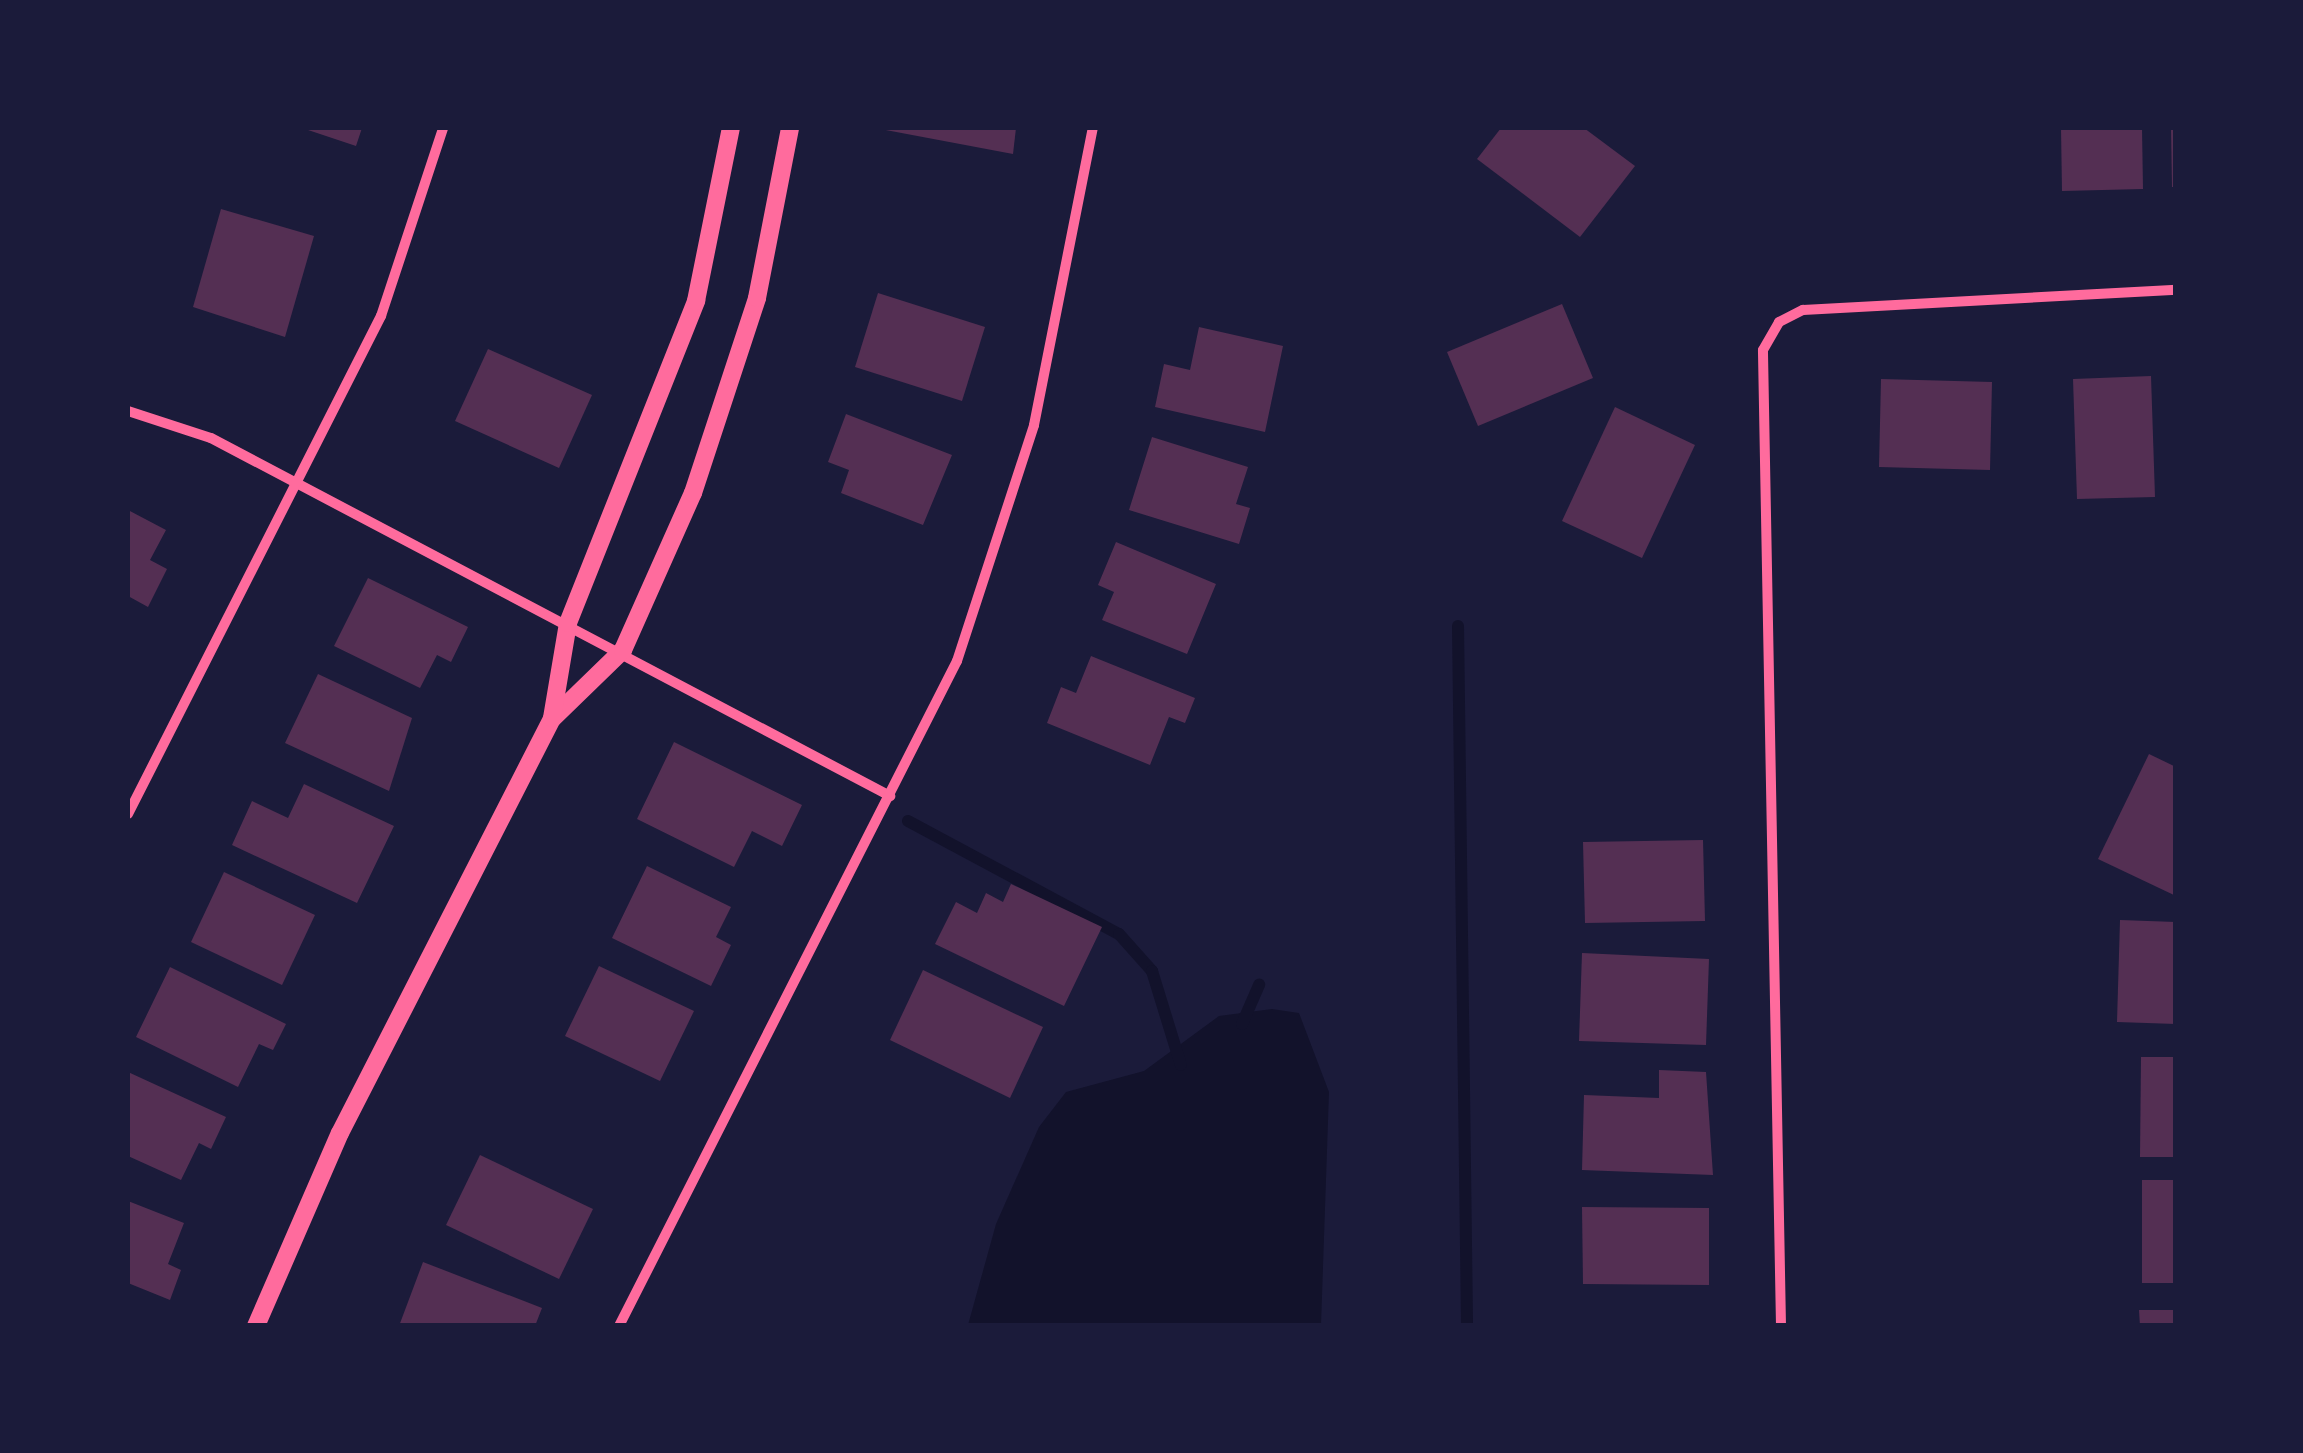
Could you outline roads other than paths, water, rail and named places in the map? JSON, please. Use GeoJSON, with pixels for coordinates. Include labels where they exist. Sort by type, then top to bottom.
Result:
{"type":"FeatureCollection","features":[{"type":"Feature","properties":{"kind":"street"},"geometry":{"type":"LineString","coordinates":[[128,814],[381,316],[444,128]]}},
{"type":"Feature","properties":{"kind":"street"},"geometry":{"type":"LineString","coordinates":[[256,1326],[340,1132],[552,718],[568,623],[674,370],[731,128]]}},
{"type":"Feature","properties":{"kind":"street"},"geometry":{"type":"LineString","coordinates":[[552,718],[623,650],[728,390],[790,128]]}},
{"type":"Feature","properties":{"kind":"street"},"geometry":{"type":"LineString","coordinates":[[619,1326],[890,796],[1000,548],[1062,307],[1093,128]]}},
{"type":"Feature","properties":{"kind":"street"},"geometry":{"type":"LineString","coordinates":[[1781,1326],[1760,389],[1768,336],[1803,310],[2176,290]]}},
{"type":"Feature","properties":{"kind":"street"},"geometry":{"type":"LineString","coordinates":[[128,411],[211,438],[623,650],[890,796]]}},
{"type":"Feature","properties":{"kind":"waterway"},"geometry":{"type":"LineString","coordinates":[[1458,626],[1467,1326]]}},
{"type":"Feature","properties":{"kind":"waterway"},"geometry":{"type":"LineString","coordinates":[[908,821],[1119,934],[1152,971],[1181,1065]]}},
{"type":"Feature","properties":{"kind":"waterway"},"geometry":{"type":"LineString","coordinates":[[1242,1024],[1259,985]]}}]}
